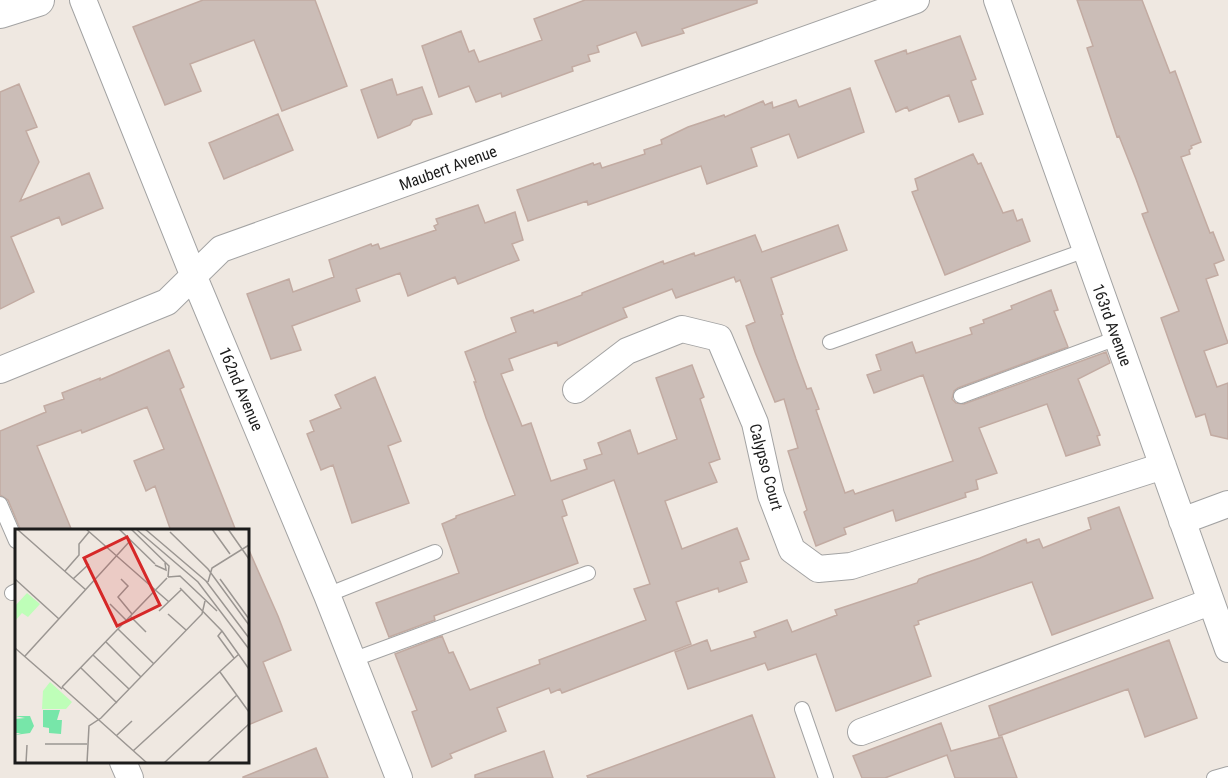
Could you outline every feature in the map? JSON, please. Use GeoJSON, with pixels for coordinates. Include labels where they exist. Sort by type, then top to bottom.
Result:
{"type":"FeatureCollection","features":[{"type":"Feature","properties":{"kind":"street"},"geometry":{"type":"LineString","coordinates":[[0,12],[38,0]]}},
{"type":"Feature","properties":{"kind":"street","name":"162nd Avenue"},"geometry":{"type":"LineString","coordinates":[[83,0],[194,278],[327,595],[399,778]]}},
{"type":"Feature","properties":{"kind":"street","name":"Maubert Avenue"},"geometry":{"type":"LineString","coordinates":[[0,370],[167,302],[221,249],[916,0]]}},
{"type":"Feature","properties":{"kind":"street","name":"163rd Avenue"},"geometry":{"type":"LineString","coordinates":[[998,0],[1228,649]]}},
{"type":"Feature","properties":{"kind":"street","name":"Calypso Court"},"geometry":{"type":"LineString","coordinates":[[576,390],[627,351],[682,329],[719,338],[755,423],[771,495],[792,550],[818,569],[851,566],[1163,466]]}},
{"type":"Feature","properties":{"kind":"street"},"geometry":{"type":"LineString","coordinates":[[1182,521],[1228,504]]}},
{"type":"Feature","properties":{"kind":"street"},"geometry":{"type":"LineString","coordinates":[[861,732],[1210,602]]}},
{"type":"Feature","properties":{"kind":"street"},"geometry":{"type":"LineString","coordinates":[[123,763],[130,778]]}},
{"type":"Feature","properties":{"kind":"lane"},"geometry":{"type":"LineString","coordinates":[[830,342],[1086,250]]}},
{"type":"Feature","properties":{"kind":"lane"},"geometry":{"type":"LineString","coordinates":[[961,396],[1117,338]]}},
{"type":"Feature","properties":{"kind":"lane"},"geometry":{"type":"LineString","coordinates":[[0,504],[15,540]]}},
{"type":"Feature","properties":{"kind":"lane"},"geometry":{"type":"LineString","coordinates":[[327,595],[435,552]]}},
{"type":"Feature","properties":{"kind":"lane"},"geometry":{"type":"LineString","coordinates":[[352,660],[588,573]]}},
{"type":"Feature","properties":{"kind":"lane"},"geometry":{"type":"LineString","coordinates":[[802,709],[826,778]]}},
{"type":"Feature","properties":{"kind":"lane"},"geometry":{"type":"LineString","coordinates":[[1215,778],[1228,774]]}},
{"type":"Feature","properties":{"kind":"building"},"geometry":{"type":"Polygon","coordinates":[[[203,0],[315,0],[347,86],[282,111],[254,40],[190,64],[201,91],[165,105],[133,27],[203,0]]]}},
{"type":"Feature","properties":{"kind":"building"},"geometry":{"type":"Polygon","coordinates":[[[585,0],[757,0],[757,3],[682,29],[684,33],[642,46],[636,32],[597,46],[599,52],[588,55],[590,61],[572,67],[573,71],[502,97],[501,93],[476,102],[469,86],[439,97],[422,46],[461,31],[469,52],[474,50],[479,62],[542,40],[534,19],[585,0]]]}},
{"type":"Feature","properties":{"kind":"building"},"geometry":{"type":"Polygon","coordinates":[[[1077,0],[1142,0],[1170,73],[1175,71],[1201,142],[1191,146],[1190,154],[1181,157],[1210,233],[1213,232],[1224,260],[1214,264],[1218,275],[1206,279],[1228,343],[1204,351],[1217,387],[1228,383],[1228,439],[1211,435],[1205,414],[1196,417],[1161,318],[1179,311],[1142,214],[1148,212],[1119,136],[1117,137],[1087,48],[1093,46],[1077,0]]]}},
{"type":"Feature","properties":{"kind":"building"},"geometry":{"type":"Polygon","coordinates":[[[960,36],[976,79],[971,81],[983,114],[959,122],[949,95],[909,111],[907,107],[896,112],[875,61],[906,50],[907,54],[960,36]]]}},
{"type":"Feature","properties":{"kind":"building"},"geometry":{"type":"Polygon","coordinates":[[[392,79],[397,95],[422,87],[432,114],[413,120],[410,125],[378,138],[361,90],[392,79]]]}},
{"type":"Feature","properties":{"kind":"building"},"geometry":{"type":"Polygon","coordinates":[[[19,84],[37,127],[26,131],[39,162],[20,201],[89,173],[103,208],[62,225],[59,217],[11,237],[34,292],[0,309],[0,92],[19,84]]]}},
{"type":"Feature","properties":{"kind":"building"},"geometry":{"type":"Polygon","coordinates":[[[850,88],[864,132],[798,158],[789,134],[751,148],[757,166],[707,184],[701,166],[588,205],[587,201],[528,221],[517,190],[593,163],[594,165],[600,163],[602,168],[645,154],[644,150],[662,144],[661,140],[688,127],[724,115],[725,117],[763,101],[765,105],[772,102],[773,108],[796,100],[799,107],[850,88]]]}},
{"type":"Feature","properties":{"kind":"building"},"geometry":{"type":"Polygon","coordinates":[[[278,114],[293,150],[224,179],[209,143],[278,114]]]}},
{"type":"Feature","properties":{"kind":"building"},"geometry":{"type":"Polygon","coordinates":[[[973,154],[978,164],[981,163],[1003,213],[1013,210],[1017,221],[1022,219],[1030,241],[945,275],[912,192],[918,190],[915,179],[973,154]]]}},
{"type":"Feature","properties":{"kind":"building"},"geometry":{"type":"Polygon","coordinates":[[[478,205],[485,223],[515,212],[523,240],[512,244],[519,260],[458,284],[455,277],[408,296],[400,273],[356,289],[360,301],[292,326],[301,350],[271,359],[247,294],[289,279],[293,292],[334,277],[329,260],[371,244],[372,246],[378,244],[380,249],[436,230],[434,226],[438,224],[436,219],[478,205]]]}},
{"type":"Feature","properties":{"kind":"building"},"geometry":{"type":"Polygon","coordinates":[[[838,225],[847,250],[771,278],[796,359],[807,389],[811,388],[819,409],[816,410],[845,493],[853,490],[855,494],[953,461],[923,375],[874,393],[867,375],[881,370],[876,355],[912,342],[916,353],[972,334],[970,328],[984,323],[983,320],[1051,290],[1058,310],[1054,311],[1068,347],[958,388],[954,391],[952,399],[956,403],[964,404],[1106,352],[1110,363],[1078,379],[1100,435],[1097,436],[1100,445],[1066,456],[1047,404],[979,428],[997,473],[976,480],[978,489],[965,493],[966,497],[896,521],[893,510],[844,528],[846,534],[816,546],[804,512],[807,510],[788,451],[798,448],[784,399],[775,402],[755,352],[746,326],[755,322],[740,280],[736,282],[734,277],[676,298],[672,289],[623,308],[627,317],[558,346],[557,342],[509,359],[513,370],[501,374],[522,426],[531,423],[551,481],[587,469],[584,460],[602,454],[598,443],[630,430],[638,454],[677,439],[656,378],[692,365],[704,397],[700,399],[720,459],[709,463],[717,482],[665,501],[682,549],[737,528],[749,559],[740,562],[747,582],[719,592],[718,588],[676,602],[691,644],[562,693],[560,689],[551,693],[549,688],[497,708],[506,731],[450,754],[452,758],[432,767],[412,712],[417,710],[395,654],[442,636],[449,653],[453,652],[470,690],[540,664],[539,660],[646,620],[634,589],[650,584],[614,480],[562,500],[567,515],[562,517],[578,563],[434,616],[435,620],[389,637],[376,603],[459,573],[442,524],[456,516],[515,495],[486,418],[465,352],[516,332],[511,318],[533,310],[534,313],[582,295],[582,293],[663,261],[664,264],[694,253],[695,256],[755,235],[762,252],[838,225]]]}},
{"type":"Feature","properties":{"kind":"building"},"geometry":{"type":"Polygon","coordinates":[[[169,350],[184,387],[180,389],[235,529],[170,529],[155,486],[146,491],[134,461],[164,449],[147,407],[82,433],[81,430],[37,446],[71,529],[20,529],[8,500],[0,495],[0,431],[46,412],[44,406],[64,399],[62,393],[100,378],[100,380],[169,350]]]}},
{"type":"Feature","properties":{"kind":"building"},"geometry":{"type":"Polygon","coordinates":[[[375,377],[401,441],[388,446],[409,503],[352,523],[333,465],[321,470],[307,434],[314,431],[310,421],[341,408],[335,395],[375,377]]]}},
{"type":"Feature","properties":{"kind":"building"},"geometry":{"type":"Polygon","coordinates":[[[1119,507],[1153,598],[1052,635],[1032,582],[918,621],[919,624],[914,626],[931,676],[836,711],[816,654],[768,670],[765,663],[688,689],[675,652],[707,640],[711,651],[756,637],[754,632],[787,620],[792,632],[837,615],[835,610],[917,583],[919,579],[1026,539],[1027,543],[1039,539],[1043,548],[1091,529],[1088,518],[1119,507]]]}},
{"type":"Feature","properties":{"kind":"building"},"geometry":{"type":"Polygon","coordinates":[[[249,550],[291,650],[263,662],[282,711],[249,725],[249,550]]]}},
{"type":"Feature","properties":{"kind":"building"},"geometry":{"type":"Polygon","coordinates":[[[1169,640],[1197,718],[1145,737],[1128,689],[999,736],[989,706],[1169,640]]]}},
{"type":"Feature","properties":{"kind":"building"},"geometry":{"type":"Polygon","coordinates":[[[752,715],[775,778],[588,778],[587,776],[752,715]]]}},
{"type":"Feature","properties":{"kind":"building"},"geometry":{"type":"Polygon","coordinates":[[[941,723],[951,751],[1002,737],[1017,778],[955,778],[947,755],[885,778],[862,778],[853,756],[941,723]]]}},
{"type":"Feature","properties":{"kind":"building"},"geometry":{"type":"Polygon","coordinates":[[[316,748],[328,778],[243,778],[243,777],[316,748]]]}},
{"type":"Feature","properties":{"kind":"building"},"geometry":{"type":"Polygon","coordinates":[[[544,751],[553,778],[475,778],[475,775],[544,751]]]}}]}
